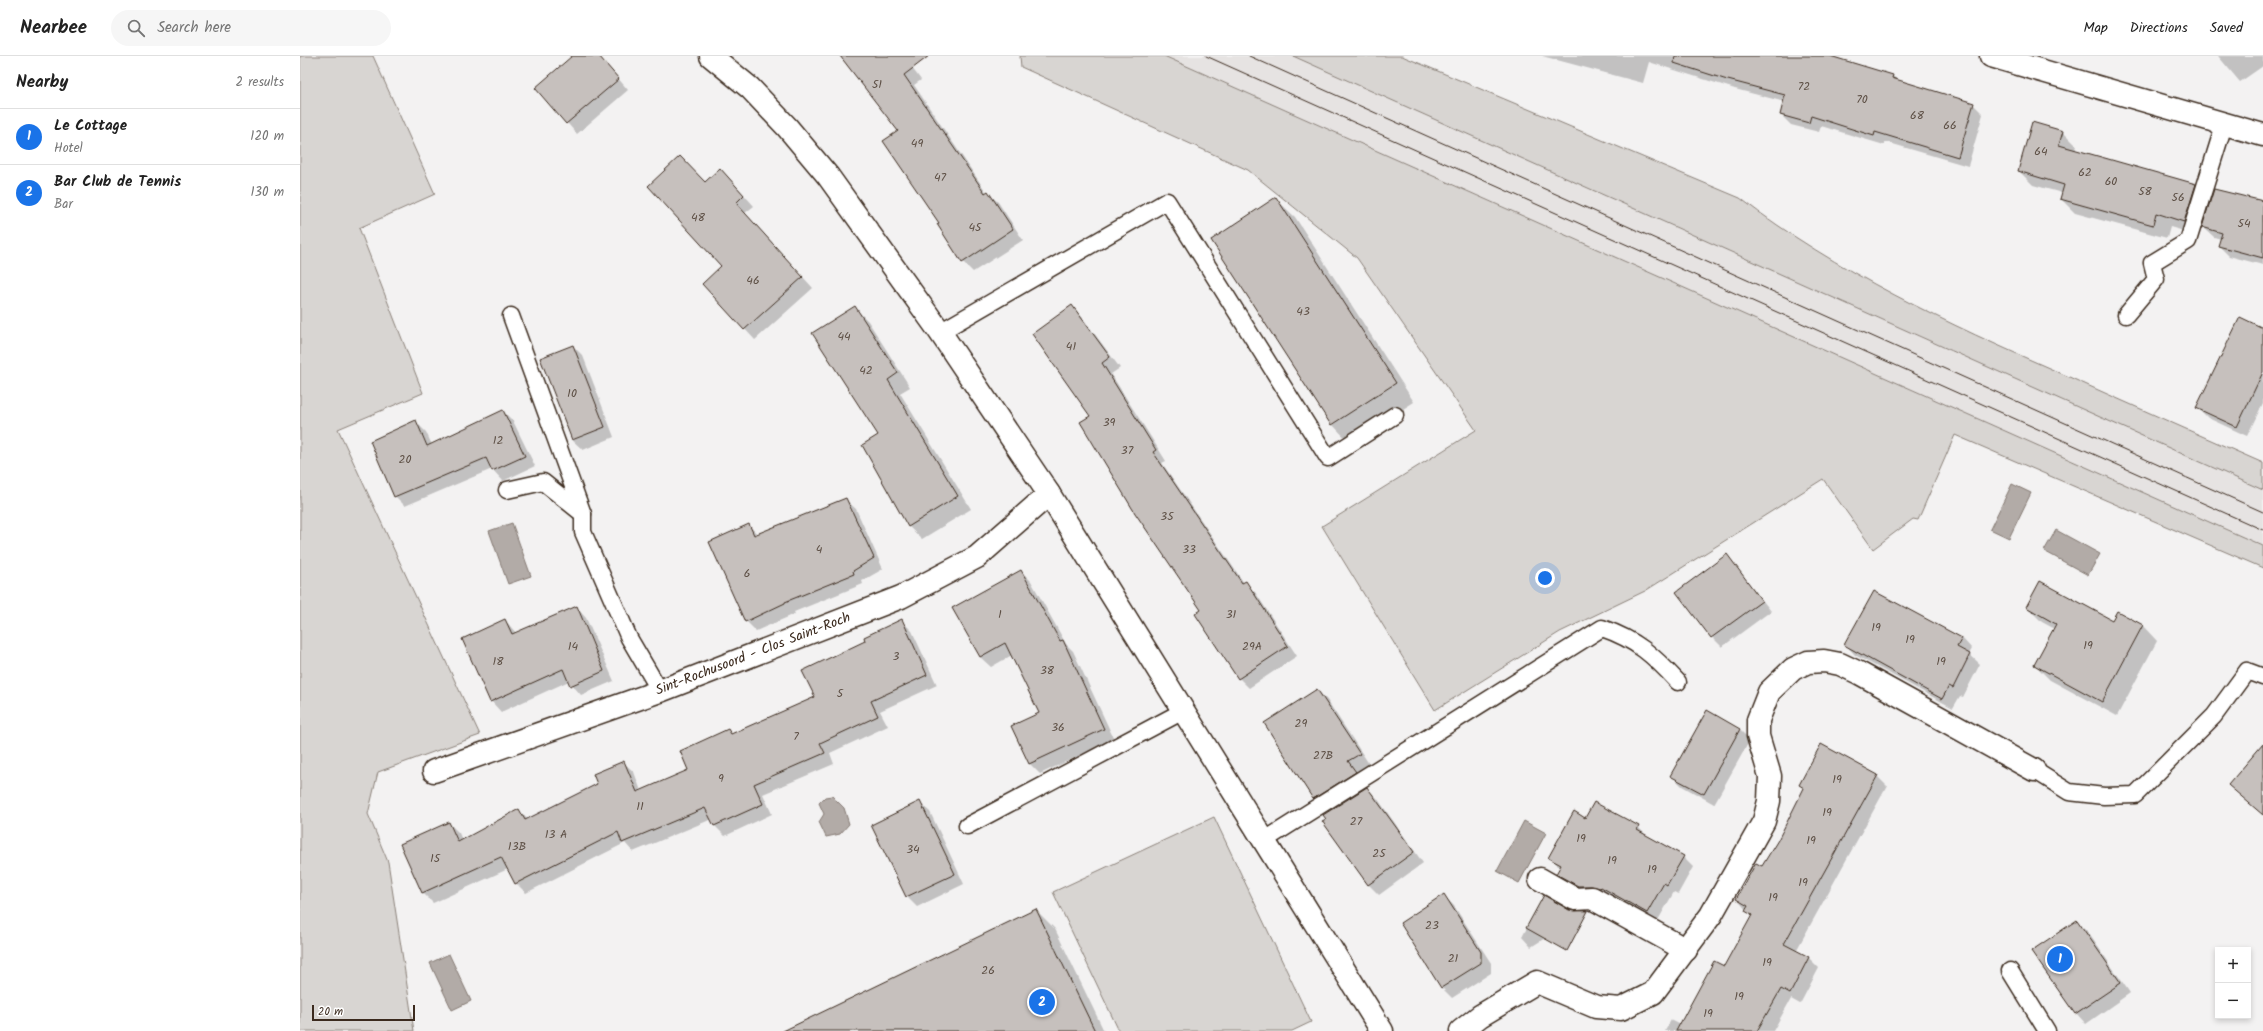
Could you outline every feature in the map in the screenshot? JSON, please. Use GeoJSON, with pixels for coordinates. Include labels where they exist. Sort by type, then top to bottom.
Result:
{"type":"FeatureCollection","features":[{"type":"Feature","properties":{"kind":"street"},"geometry":{"type":"LineString","coordinates":[[712,56],[750,88],[787,126],[828,176],[940,332],[1049,494],[1265,840],[1382,1031]]}},
{"type":"Feature","properties":{"kind":"street"},"geometry":{"type":"LineString","coordinates":[[1991,56],[2224,125],[2263,135]]}},
{"type":"Feature","properties":{"kind":"street","name":"Sint-Rochusoord - Clos Saint-Roch"},"geometry":{"type":"LineString","coordinates":[[434,771],[660,691],[901,597],[977,557],[1049,494]]}},
{"type":"Feature","properties":{"kind":"street"},"geometry":{"type":"LineString","coordinates":[[1461,1031],[1480,1016],[1537,982],[1596,1007],[1621,1009],[1652,993],[1711,915],[1764,821],[1769,801],[1770,776],[1758,736],[1758,720],[1769,692],[1793,669],[1808,662],[1824,661],[1840,664],[1859,673],[2034,770]]}},
{"type":"Feature","properties":{"kind":"street"},"geometry":{"type":"LineString","coordinates":[[1540,879],[1575,899],[1592,898],[1686,950]]}},
{"type":"Feature","properties":{"kind":"lane"},"geometry":{"type":"LineString","coordinates":[[2126,315],[2156,279],[2152,263],[2188,241],[2224,125]]}},
{"type":"Feature","properties":{"kind":"lane"},"geometry":{"type":"LineString","coordinates":[[940,332],[1167,202],[1328,458],[1395,416]]}},
{"type":"Feature","properties":{"kind":"lane"},"geometry":{"type":"LineString","coordinates":[[511,316],[583,514],[583,532],[623,624],[660,691]]}},
{"type":"Feature","properties":{"kind":"lane"},"geometry":{"type":"LineString","coordinates":[[507,490],[543,482],[583,514]]}},
{"type":"Feature","properties":{"kind":"lane"},"geometry":{"type":"LineString","coordinates":[[1265,840],[1602,628],[1625,636],[1651,653],[1678,682]]}},
{"type":"Feature","properties":{"kind":"lane"},"geometry":{"type":"LineString","coordinates":[[2034,770],[2069,792],[2104,796],[2135,795],[2214,716],[2247,671],[2263,676]]}},
{"type":"Feature","properties":{"kind":"lane"},"geometry":{"type":"LineString","coordinates":[[967,826],[1184,710]]}},
{"type":"Feature","properties":{"kind":"lane"},"geometry":{"type":"LineString","coordinates":[[2010,971],[2047,1031]]}},
{"type":"Feature","properties":{"kind":"shaded area"},"geometry":{"type":"Polygon","coordinates":[[[300,56],[373,56],[435,194],[359,228],[423,393],[338,429],[480,735],[378,772],[368,814],[388,862],[414,1031],[300,1031],[300,56]]]}},
{"type":"Feature","properties":{"kind":"shaded area"},"geometry":{"type":"Polygon","coordinates":[[[1020,56],[1164,56],[2263,546],[2263,568],[1955,435],[1918,520],[1913,519],[1873,549],[1823,479],[1645,591],[1560,632],[1435,710],[1322,526],[1476,430],[1357,258],[1248,170],[1021,67],[1020,56]]]}},
{"type":"Feature","properties":{"kind":"shaded area"},"geometry":{"type":"Polygon","coordinates":[[[1164,56],[1293,56],[2263,490],[2263,546],[1164,56]]]}},
{"type":"Feature","properties":{"kind":"shaded area"},"geometry":{"type":"Polygon","coordinates":[[[1293,56],[1402,56],[1740,198],[1815,250],[1894,295],[2017,354],[2263,463],[2263,490],[1293,56]]]}},
{"type":"Feature","properties":{"kind":"shaded area"},"geometry":{"type":"Polygon","coordinates":[[[2012,484],[2031,493],[2009,538],[1990,529],[2012,484]]]}},
{"type":"Feature","properties":{"kind":"shaded area"},"geometry":{"type":"Polygon","coordinates":[[[512,523],[531,576],[508,584],[489,531],[512,523]]]}},
{"type":"Feature","properties":{"kind":"shaded area"},"geometry":{"type":"Polygon","coordinates":[[[2056,530],[2100,554],[2088,575],[2044,551],[2056,530]]]}},
{"type":"Feature","properties":{"kind":"shaded area"},"geometry":{"type":"Polygon","coordinates":[[[832,796],[844,808],[849,824],[840,834],[826,837],[819,822],[824,814],[819,803],[825,797],[832,796]]]}},
{"type":"Feature","properties":{"kind":"shaded area"},"geometry":{"type":"Polygon","coordinates":[[[1214,817],[1311,1022],[1292,1031],[1119,1031],[1053,892],[1214,817]]]}},
{"type":"Feature","properties":{"kind":"shaded area"},"geometry":{"type":"Polygon","coordinates":[[[1524,821],[1546,833],[1519,883],[1497,871],[1524,821]]]}},
{"type":"Feature","properties":{"kind":"shaded area"},"geometry":{"type":"Polygon","coordinates":[[[449,954],[471,1001],[452,1010],[430,963],[449,954]]]}},
{"type":"Feature","properties":{"kind":"building"},"geometry":{"type":"Polygon","coordinates":[[[572,56],[599,56],[619,79],[566,124],[535,88],[572,56]]]}},
{"type":"Feature","properties":{"kind":"building"},"geometry":{"type":"Polygon","coordinates":[[[840,56],[929,56],[904,75],[985,193],[988,191],[1013,229],[962,263],[937,224],[939,223],[883,141],[898,131],[840,56]]]}},
{"type":"Feature","properties":{"kind":"building"},"geometry":{"type":"Polygon","coordinates":[[[1675,56],[1830,56],[1893,75],[1892,78],[1974,103],[1958,157],[1875,132],[1874,136],[1811,116],[1809,123],[1780,115],[1785,95],[1724,79],[1674,63],[1675,56]]]}},
{"type":"Feature","properties":{"kind":"building"},"geometry":{"type":"Polygon","coordinates":[[[2032,122],[2063,131],[2059,145],[2196,184],[2184,222],[2156,213],[2153,225],[2060,199],[2064,185],[2018,171],[2032,122]]]}},
{"type":"Feature","properties":{"kind":"building"},"geometry":{"type":"Polygon","coordinates":[[[680,156],[705,182],[720,168],[744,195],[736,203],[803,277],[744,330],[702,284],[721,266],[648,186],[680,156]]]}},
{"type":"Feature","properties":{"kind":"building"},"geometry":{"type":"Polygon","coordinates":[[[2214,189],[2263,201],[2263,258],[2218,246],[2222,233],[2202,227],[2214,189]]]}},
{"type":"Feature","properties":{"kind":"building"},"geometry":{"type":"Polygon","coordinates":[[[1276,197],[1396,383],[1331,425],[1211,240],[1276,197]]]}},
{"type":"Feature","properties":{"kind":"building"},"geometry":{"type":"Polygon","coordinates":[[[1072,305],[1110,357],[1102,363],[1156,450],[1153,452],[1242,583],[1246,581],[1288,646],[1238,679],[1195,614],[1201,610],[1135,513],[1080,422],[1090,416],[1032,334],[1072,305]]]}},
{"type":"Feature","properties":{"kind":"building"},"geometry":{"type":"Polygon","coordinates":[[[855,306],[898,373],[888,380],[958,496],[908,527],[862,445],[878,435],[812,333],[855,306]]]}},
{"type":"Feature","properties":{"kind":"building"},"geometry":{"type":"Polygon","coordinates":[[[2240,317],[2263,328],[2263,372],[2237,427],[2196,408],[2240,317]]]}},
{"type":"Feature","properties":{"kind":"building"},"geometry":{"type":"Polygon","coordinates":[[[573,345],[605,427],[572,440],[540,358],[573,345]]]}},
{"type":"Feature","properties":{"kind":"building"},"geometry":{"type":"Polygon","coordinates":[[[503,410],[525,456],[492,471],[486,458],[394,497],[370,441],[416,420],[427,446],[503,410]]]}},
{"type":"Feature","properties":{"kind":"building"},"geometry":{"type":"Polygon","coordinates":[[[846,498],[874,558],[853,571],[854,574],[785,602],[745,622],[709,542],[749,524],[754,535],[846,498]]]}},
{"type":"Feature","properties":{"kind":"building"},"geometry":{"type":"Polygon","coordinates":[[[1727,554],[1762,601],[1711,638],[1676,592],[1727,554]]]}},
{"type":"Feature","properties":{"kind":"building"},"geometry":{"type":"Polygon","coordinates":[[[1021,570],[1060,641],[1063,640],[1104,729],[1029,764],[1011,726],[1039,713],[1005,643],[980,657],[952,608],[1021,570]]]}},
{"type":"Feature","properties":{"kind":"building"},"geometry":{"type":"Polygon","coordinates":[[[2040,581],[2112,620],[2117,611],[2143,625],[2102,702],[2034,665],[2056,624],[2026,607],[2040,581]]]}},
{"type":"Feature","properties":{"kind":"building"},"geometry":{"type":"Polygon","coordinates":[[[1874,591],[1962,638],[1957,647],[1970,654],[1953,688],[1949,686],[1942,699],[1844,645],[1874,591]]]}},
{"type":"Feature","properties":{"kind":"building"},"geometry":{"type":"Polygon","coordinates":[[[577,606],[604,671],[570,686],[563,669],[490,702],[462,639],[505,619],[512,634],[577,606]]]}},
{"type":"Feature","properties":{"kind":"building"},"geometry":{"type":"Polygon","coordinates":[[[902,619],[927,675],[871,701],[878,716],[820,743],[825,753],[754,784],[763,804],[714,826],[705,808],[622,843],[618,832],[515,884],[501,857],[422,893],[400,844],[449,822],[458,842],[519,809],[525,820],[597,784],[593,774],[624,761],[637,792],[688,770],[680,751],[728,729],[731,734],[815,697],[802,671],[865,641],[864,637],[902,619]]]}},
{"type":"Feature","properties":{"kind":"building"},"geometry":{"type":"Polygon","coordinates":[[[1317,689],[1360,754],[1348,761],[1356,772],[1313,799],[1264,723],[1317,689]]]}},
{"type":"Feature","properties":{"kind":"building"},"geometry":{"type":"Polygon","coordinates":[[[1707,710],[1740,729],[1704,794],[1670,776],[1707,710]]]}},
{"type":"Feature","properties":{"kind":"building"},"geometry":{"type":"Polygon","coordinates":[[[1821,744],[1878,775],[1784,944],[1809,957],[1790,994],[1781,989],[1757,1031],[1676,1031],[1714,961],[1724,966],[1752,915],[1745,911],[1748,906],[1736,899],[1756,863],[1762,866],[1778,840],[1804,788],[1799,785],[1821,744]]]}},
{"type":"Feature","properties":{"kind":"building"},"geometry":{"type":"Polygon","coordinates":[[[2263,744],[2263,815],[2228,785],[2263,744]]]}},
{"type":"Feature","properties":{"kind":"building"},"geometry":{"type":"Polygon","coordinates":[[[1367,787],[1414,852],[1368,885],[1322,821],[1326,819],[1323,815],[1367,787]]]}},
{"type":"Feature","properties":{"kind":"building"},"geometry":{"type":"Polygon","coordinates":[[[920,801],[955,874],[906,897],[871,825],[920,801]]]}},
{"type":"Feature","properties":{"kind":"building"},"geometry":{"type":"Polygon","coordinates":[[[1594,802],[1639,826],[1637,830],[1684,856],[1667,885],[1664,883],[1647,913],[1601,887],[1578,886],[1556,874],[1561,865],[1548,858],[1574,811],[1585,818],[1594,802]]]}},
{"type":"Feature","properties":{"kind":"building"},"geometry":{"type":"Polygon","coordinates":[[[1444,894],[1481,952],[1481,963],[1441,988],[1400,923],[1444,894]]]}},
{"type":"Feature","properties":{"kind":"building"},"geometry":{"type":"Polygon","coordinates":[[[1544,895],[1569,910],[1588,911],[1567,951],[1526,928],[1544,895]]]}},
{"type":"Feature","properties":{"kind":"building"},"geometry":{"type":"Polygon","coordinates":[[[1036,909],[1095,1031],[783,1031],[1036,909]]]}},
{"type":"Feature","properties":{"kind":"building"},"geometry":{"type":"Polygon","coordinates":[[[2077,920],[2121,983],[2075,1014],[2031,951],[2077,920]]]}},
{"type":"Feature","properties":{"kind":"tram line"},"geometry":{"type":"LineString","coordinates":[[1206,56],[2263,530]]}},
{"type":"Feature","properties":{"kind":"tram line"},"geometry":{"type":"LineString","coordinates":[[1249,56],[2263,512]]}},
{"type":"Feature","properties":{"kind":"place","name":"Le Cottage"},"geometry":{"type":"Point","coordinates":[2060,959]}},
{"type":"Feature","properties":{"kind":"place","name":"Bar Club de Tennis"},"geometry":{"type":"Point","coordinates":[1042,1002]}}]}
